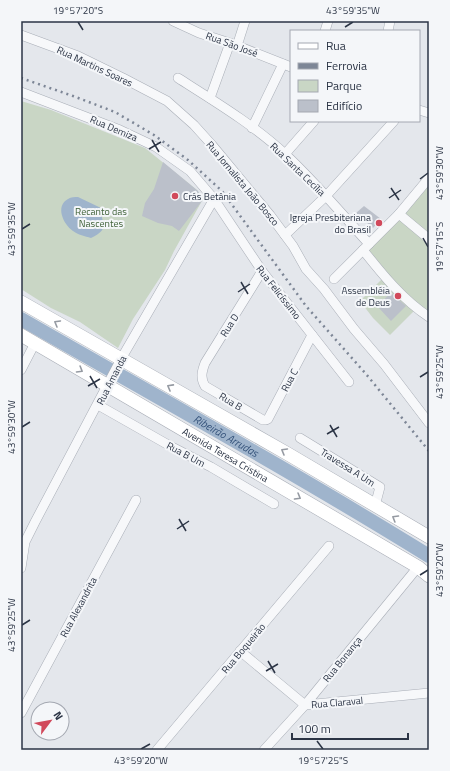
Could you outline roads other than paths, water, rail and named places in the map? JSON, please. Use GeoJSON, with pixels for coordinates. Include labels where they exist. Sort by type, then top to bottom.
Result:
{"type":"FeatureCollection","features":[{"type":"Feature","properties":{"kind":"main road"},"geometry":{"type":"LineString","coordinates":[[21,302],[120,363],[288,454],[429,538]]}},
{"type":"Feature","properties":{"kind":"main road","name":"Avenida Teresa Cristina"},"geometry":{"type":"LineString","coordinates":[[21,335],[109,383],[418,566],[429,576]]}},
{"type":"Feature","properties":{"kind":"street","name":"Rua São José"},"geometry":{"type":"LineString","coordinates":[[173,21],[200,33],[287,65]]}},
{"type":"Feature","properties":{"kind":"street"},"geometry":{"type":"LineString","coordinates":[[210,98],[233,44],[245,21]]}},
{"type":"Feature","properties":{"kind":"street","name":"Rua Martins Soares"},"geometry":{"type":"LineString","coordinates":[[21,35],[78,56],[167,102]]}},
{"type":"Feature","properties":{"kind":"street"},"geometry":{"type":"LineString","coordinates":[[252,128],[287,65]]}},
{"type":"Feature","properties":{"kind":"street","name":"Rua Santa Cecília"},"geometry":{"type":"LineString","coordinates":[[178,78],[210,98],[285,154],[326,196],[366,247],[382,274],[419,310],[429,317]]}},
{"type":"Feature","properties":{"kind":"street","name":"Rua Demiza"},"geometry":{"type":"LineString","coordinates":[[21,92],[120,130],[156,147],[190,171],[214,199]]}},
{"type":"Feature","properties":{"kind":"street","name":"Rua Jornalista João Bosco"},"geometry":{"type":"LineString","coordinates":[[167,102],[194,125],[212,145],[285,235],[306,269],[324,289],[354,329],[384,364],[429,423]]}},
{"type":"Feature","properties":{"kind":"street"},"geometry":{"type":"LineString","coordinates":[[285,154],[313,122]]}},
{"type":"Feature","properties":{"kind":"street"},"geometry":{"type":"LineString","coordinates":[[285,235],[326,196],[393,122]]}},
{"type":"Feature","properties":{"kind":"street"},"geometry":{"type":"LineString","coordinates":[[334,279],[399,214],[429,178]]}},
{"type":"Feature","properties":{"kind":"street","name":"Rua Felicíssimo"},"geometry":{"type":"LineString","coordinates":[[214,199],[262,271],[349,382]]}},
{"type":"Feature","properties":{"kind":"street","name":"Rua Amanda"},"geometry":{"type":"LineString","coordinates":[[21,568],[25,542],[28,536],[120,363],[214,199]]}},
{"type":"Feature","properties":{"kind":"street"},"geometry":{"type":"LineString","coordinates":[[399,214],[429,239]]}},
{"type":"Feature","properties":{"kind":"street","name":"Rua D"},"geometry":{"type":"LineString","coordinates":[[202,381],[202,371],[205,363],[262,271]]}},
{"type":"Feature","properties":{"kind":"street","name":"Rua C"},"geometry":{"type":"LineString","coordinates":[[263,420],[268,419],[312,335]]}},
{"type":"Feature","properties":{"kind":"street"},"geometry":{"type":"LineString","coordinates":[[21,370],[35,343]]}},
{"type":"Feature","properties":{"kind":"street","name":"Rua B"},"geometry":{"type":"LineString","coordinates":[[202,381],[205,386],[263,420]]}},
{"type":"Feature","properties":{"kind":"street","name":"Rua B Um"},"geometry":{"type":"LineString","coordinates":[[98,405],[172,447],[211,467],[274,504]]}},
{"type":"Feature","properties":{"kind":"street","name":"Travessa A Um"},"geometry":{"type":"LineString","coordinates":[[300,438],[380,487],[375,506]]}},
{"type":"Feature","properties":{"kind":"street","name":"Rua Alexandrita"},"geometry":{"type":"LineString","coordinates":[[21,713],[136,500]]}},
{"type":"Feature","properties":{"kind":"street","name":"Rua Boqueirão"},"geometry":{"type":"LineString","coordinates":[[157,750],[329,546]]}},
{"type":"Feature","properties":{"kind":"street","name":"Rua Bonança"},"geometry":{"type":"LineString","coordinates":[[264,750],[305,705],[418,566]]}},
{"type":"Feature","properties":{"kind":"street","name":"Rua Claraval"},"geometry":{"type":"LineString","coordinates":[[240,651],[305,705],[429,693]]}},
{"type":"Feature","properties":{"kind":"water"},"geometry":{"type":"Polygon","coordinates":[[[78,197],[101,208],[104,225],[103,228],[91,238],[79,234],[69,228],[62,215],[61,210],[64,202],[70,198],[78,197]]]}},
{"type":"Feature","properties":{"kind":"waterway","name":"Ribeirão Arrudas"},"geometry":{"type":"LineString","coordinates":[[21,319],[277,465],[429,556]]}},
{"type":"Feature","properties":{"kind":"railway"},"geometry":{"type":"LineString","coordinates":[[21,78],[115,112],[154,135],[188,160],[222,191],[306,306],[366,374],[429,451]]}},
{"type":"Feature","properties":{"kind":"place","name":"Crás Betânia"},"geometry":{"type":"Point","coordinates":[175,196]}},
{"type":"Feature","properties":{"kind":"place","name":"Igreja Presbiteriana do Brasil"},"geometry":{"type":"Point","coordinates":[379,223]}},
{"type":"Feature","properties":{"kind":"place","name":"Assembléia de Deus"},"geometry":{"type":"Point","coordinates":[398,296]}},
{"type":"Feature","properties":{"kind":"park label","name":"Recanto das Nascentes"},"geometry":{"type":"Point","coordinates":[101,216]}}]}
